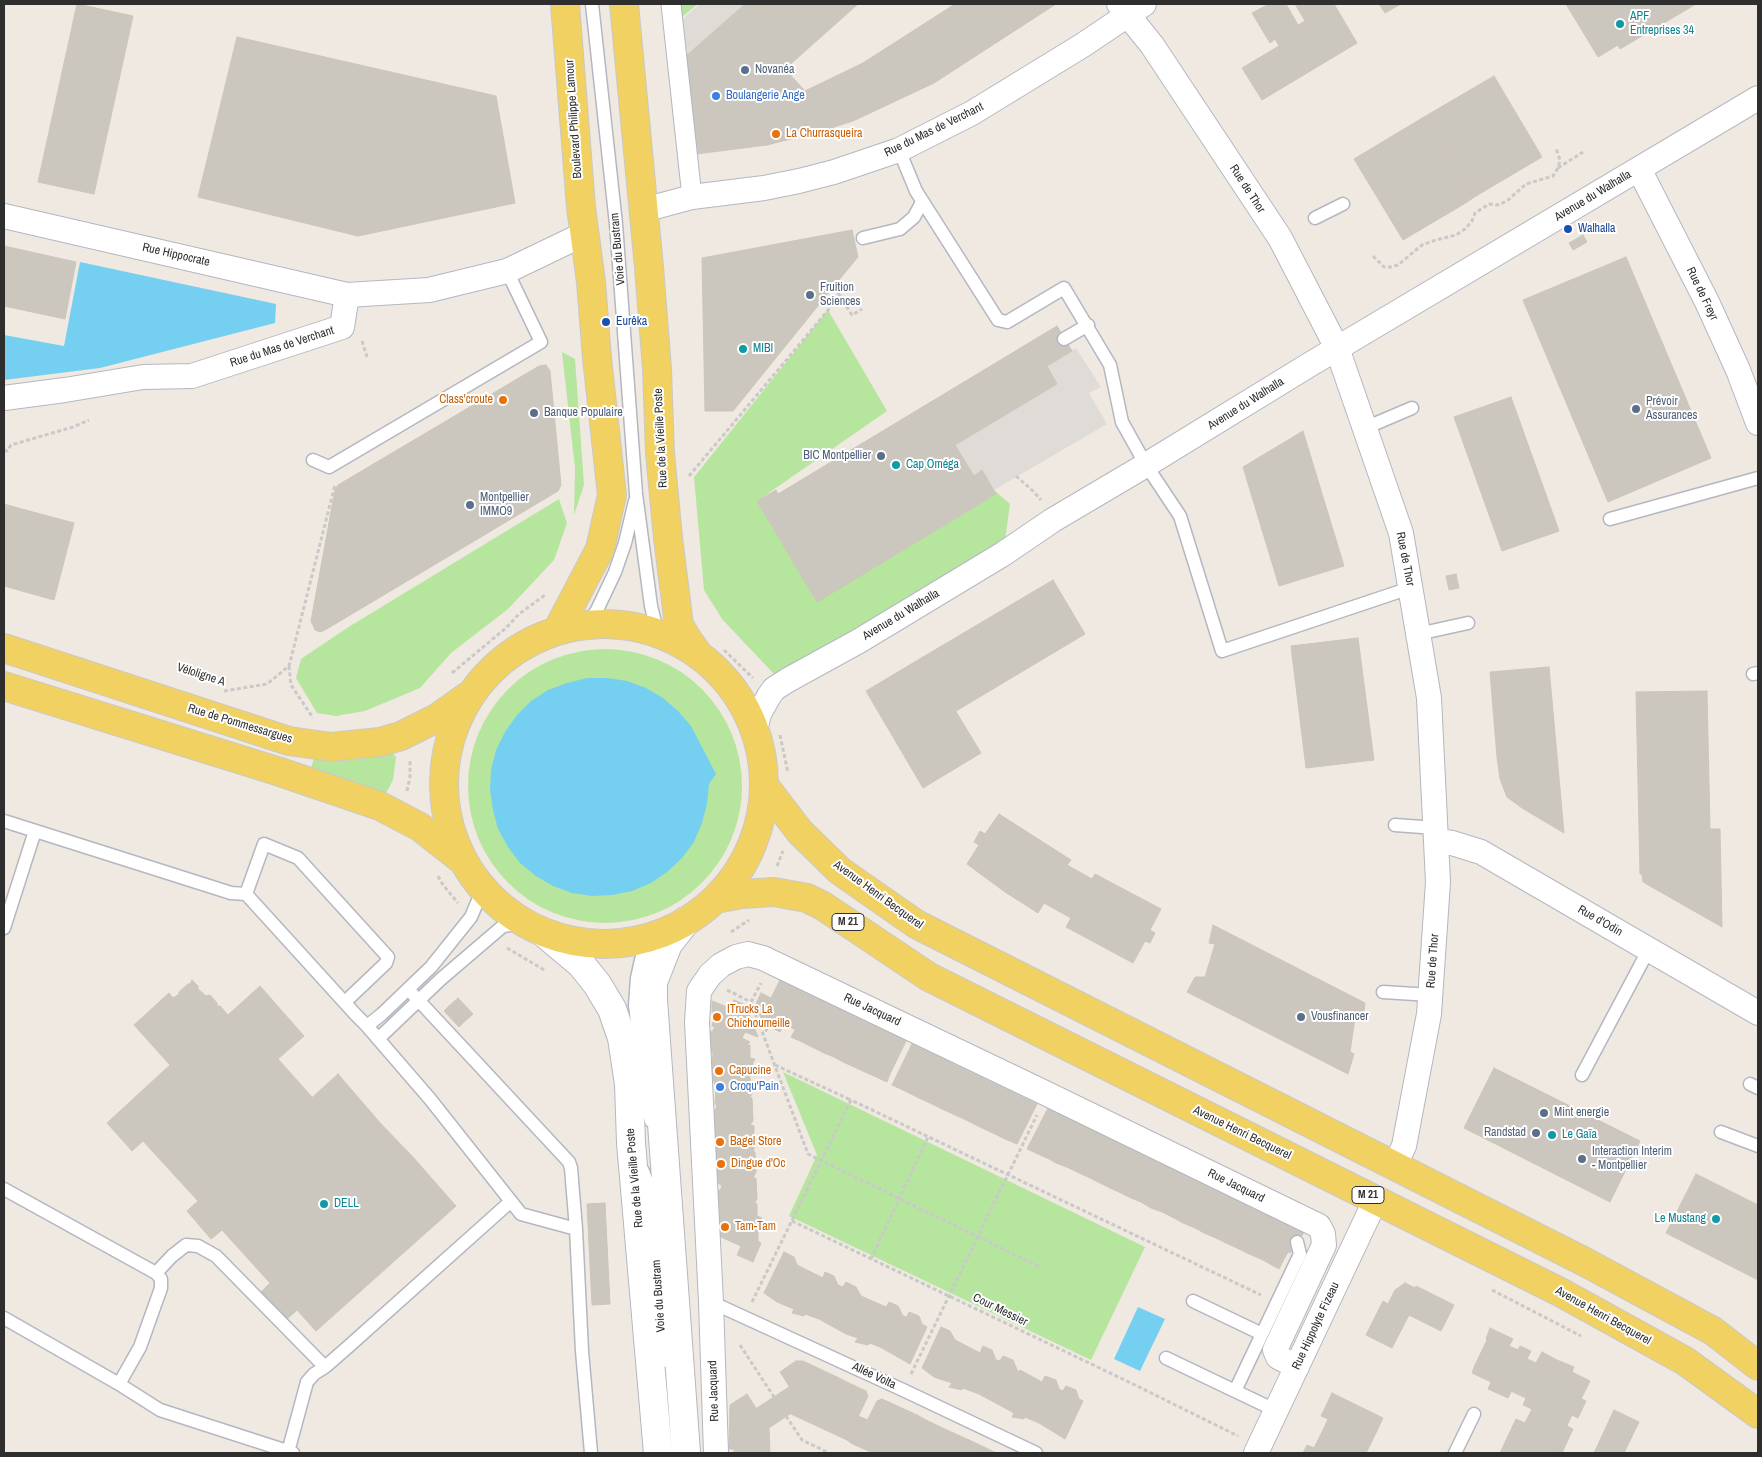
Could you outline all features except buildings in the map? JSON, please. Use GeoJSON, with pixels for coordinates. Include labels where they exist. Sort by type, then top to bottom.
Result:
{"type":"FeatureCollection","features":[{"type":"Feature","properties":{"kind":"main road","name":"Boulevard Philippe Lamour"},"geometry":{"type":"LineString","coordinates":[[565,4],[584,234]]}},
{"type":"Feature","properties":{"kind":"main road"},"geometry":{"type":"LineString","coordinates":[[624,4],[644,214]]}},
{"type":"Feature","properties":{"kind":"main road","name":"Rue de la Vieille Poste"},"geometry":{"type":"LineString","coordinates":[[644,214],[657,369],[660,453],[672,575],[679,624],[688,640],[700,655]]}},
{"type":"Feature","properties":{"kind":"main road"},"geometry":{"type":"LineString","coordinates":[[558,631],[600,550],[612,495],[584,234]]}},
{"type":"Feature","properties":{"kind":"main road"},"geometry":{"type":"LineString","coordinates":[[616,624],[646,629],[674,640],[700,655],[717,670],[767,732],[762,756],[764,785],[760,816],[751,847],[735,875],[715,899],[686,921],[651,937],[614,944],[568,941],[533,928],[499,906],[479,885],[463,861],[447,820],[444,776],[452,733],[472,694],[495,666],[524,645],[558,631],[587,625],[616,624]]}},
{"type":"Feature","properties":{"kind":"main road","name":"Rue de Pommessargues"},"geometry":{"type":"LineString","coordinates":[[4,648],[289,741],[331,747],[380,742],[401,736],[438,718],[472,694]]}},
{"type":"Feature","properties":{"kind":"main road"},"geometry":{"type":"LineString","coordinates":[[4,686],[277,770],[372,803],[420,827],[463,861]]}},
{"type":"Feature","properties":{"kind":"main road","name":"Avenue Henri Becquerel"},"geometry":{"type":"LineString","coordinates":[[764,785],[800,832],[840,871],[916,924],[1585,1262],[1713,1331],[1758,1366]]}},
{"type":"Feature","properties":{"kind":"main road","name":"Avenue Henri Becquerel"},"geometry":{"type":"LineString","coordinates":[[715,899],[766,892],[808,898],[823,906],[929,977],[1560,1292],[1685,1361],[1758,1414]]}},
{"type":"Feature","properties":{"kind":"main road"},"geometry":{"type":"LineString","coordinates":[[686,921],[668,944],[653,982],[652,1000],[686,1453]]}},
{"type":"Feature","properties":{"kind":"main road","name":"Rue de la Vieille Poste"},"geometry":{"type":"LineString","coordinates":[[533,928],[581,964],[602,991],[612,1009],[622,1038],[626,1059],[658,1453]]}},
{"type":"Feature","properties":{"kind":"street"},"geometry":{"type":"LineString","coordinates":[[671,4],[692,197]]}},
{"type":"Feature","properties":{"kind":"street","name":"Rue du Mas de Verchant"},"geometry":{"type":"LineString","coordinates":[[644,214],[651,208],[692,197],[764,188],[799,181],[834,172],[899,150],[972,113],[1131,8]]}},
{"type":"Feature","properties":{"kind":"street","name":"Rue de Thor"},"geometry":{"type":"LineString","coordinates":[[1131,8],[1152,45],[1280,238],[1337,348],[1401,533],[1429,698],[1438,882],[1430,1014],[1404,1146],[1394,1166]]}},
{"type":"Feature","properties":{"kind":"street","name":"Avenue du Walhalla"},"geometry":{"type":"LineString","coordinates":[[767,732],[759,714],[774,689],[788,680],[859,641],[1003,554],[1053,520],[1337,348],[1758,98]]}},
{"type":"Feature","properties":{"kind":"street","name":"Rue de Freyr"},"geometry":{"type":"LineString","coordinates":[[1638,169],[1707,302],[1738,370],[1758,423]]}},
{"type":"Feature","properties":{"kind":"street","name":"Rue Hippocrate"},"geometry":{"type":"LineString","coordinates":[[4,216],[347,295]]}},
{"type":"Feature","properties":{"kind":"street"},"geometry":{"type":"LineString","coordinates":[[347,295],[429,290],[507,271],[584,234]]}},
{"type":"Feature","properties":{"kind":"street","name":"Rue du Mas de Verchant"},"geometry":{"type":"LineString","coordinates":[[4,398],[143,377],[192,376],[342,327],[347,295]]}},
{"type":"Feature","properties":{"kind":"street","name":"Rue d'Odin"},"geometry":{"type":"LineString","coordinates":[[1437,835],[1452,843],[1481,852],[1758,1013]]}},
{"type":"Feature","properties":{"kind":"street","name":"Rue Jacquard"},"geometry":{"type":"LineString","coordinates":[[716,1453],[711,1302],[697,1022],[699,992],[710,975],[721,965],[736,957],[748,954],[763,958],[1319,1226],[1323,1234],[1324,1245],[1275,1350],[1278,1357],[1297,1367]]}},
{"type":"Feature","properties":{"kind":"street","name":"Rue Hippolyte Fizeau"},"geometry":{"type":"LineString","coordinates":[[1258,1450],[1376,1199]]}},
{"type":"Feature","properties":{"kind":"lane","name":"Voie du Bustram"},"geometry":{"type":"LineString","coordinates":[[592,4],[616,224],[636,494],[650,606],[658,634]]}},
{"type":"Feature","properties":{"kind":"lane"},"geometry":{"type":"LineString","coordinates":[[899,150],[922,202],[998,320],[1008,322],[1064,288],[1088,325],[1110,365],[1122,422],[1146,465],[1180,516],[1222,651],[1410,588]]}},
{"type":"Feature","properties":{"kind":"lane"},"geometry":{"type":"LineString","coordinates":[[863,238],[900,229],[914,217],[922,202]]}},
{"type":"Feature","properties":{"kind":"lane"},"geometry":{"type":"LineString","coordinates":[[1315,218],[1343,204]]}},
{"type":"Feature","properties":{"kind":"lane"},"geometry":{"type":"LineString","coordinates":[[312,460],[329,467],[541,342],[507,271]]}},
{"type":"Feature","properties":{"kind":"lane"},"geometry":{"type":"LineString","coordinates":[[1064,339],[1088,325]]}},
{"type":"Feature","properties":{"kind":"lane"},"geometry":{"type":"LineString","coordinates":[[1365,428],[1412,408]]}},
{"type":"Feature","properties":{"kind":"lane"},"geometry":{"type":"LineString","coordinates":[[1610,519],[1758,478]]}},
{"type":"Feature","properties":{"kind":"lane","name":"Voie du Bustram"},"geometry":{"type":"LineString","coordinates":[[587,625],[597,610],[615,572],[625,543],[636,494]]}},
{"type":"Feature","properties":{"kind":"lane"},"geometry":{"type":"LineString","coordinates":[[1418,634],[1468,623]]}},
{"type":"Feature","properties":{"kind":"lane"},"geometry":{"type":"LineString","coordinates":[[4,821],[231,893],[246,894],[378,1038],[430,1099],[510,1202],[524,1216],[576,1229]]}},
{"type":"Feature","properties":{"kind":"lane"},"geometry":{"type":"LineString","coordinates":[[1395,825],[1437,835]]}},
{"type":"Feature","properties":{"kind":"lane"},"geometry":{"type":"LineString","coordinates":[[4,928],[35,831]]}},
{"type":"Feature","properties":{"kind":"lane"},"geometry":{"type":"LineString","coordinates":[[246,894],[264,844],[298,858],[388,957],[386,963],[345,1002]]}},
{"type":"Feature","properties":{"kind":"lane"},"geometry":{"type":"LineString","coordinates":[[367,1026],[431,967],[471,917],[479,898],[479,885]]}},
{"type":"Feature","properties":{"kind":"lane"},"geometry":{"type":"LineString","coordinates":[[378,1038],[418,1000],[503,926],[533,928]]}},
{"type":"Feature","properties":{"kind":"lane"},"geometry":{"type":"LineString","coordinates":[[651,937],[641,960],[637,978],[635,1005],[646,1100],[664,1167]]}},
{"type":"Feature","properties":{"kind":"lane"},"geometry":{"type":"LineString","coordinates":[[1582,1075],[1649,949]]}},
{"type":"Feature","properties":{"kind":"lane"},"geometry":{"type":"LineString","coordinates":[[408,989],[569,1162],[576,1229],[582,1351],[591,1453]]}},
{"type":"Feature","properties":{"kind":"lane"},"geometry":{"type":"LineString","coordinates":[[1383,992],[1431,995]]}},
{"type":"Feature","properties":{"kind":"lane"},"geometry":{"type":"LineString","coordinates":[[1721,1132],[1758,1146]]}},
{"type":"Feature","properties":{"kind":"lane","name":"Voie du Bustram"},"geometry":{"type":"LineString","coordinates":[[632,1143],[652,1195],[664,1374]]}},
{"type":"Feature","properties":{"kind":"lane"},"geometry":{"type":"LineString","coordinates":[[4,1190],[162,1279],[161,1288],[140,1347],[119,1384]]}},
{"type":"Feature","properties":{"kind":"lane"},"geometry":{"type":"LineString","coordinates":[[4,1318],[119,1384],[160,1410],[290,1453],[307,1382],[314,1374],[325,1367],[510,1202]]}},
{"type":"Feature","properties":{"kind":"lane"},"geometry":{"type":"LineString","coordinates":[[1235,1391],[1300,1254],[1297,1242]]}},
{"type":"Feature","properties":{"kind":"lane"},"geometry":{"type":"LineString","coordinates":[[156,1274],[172,1256],[186,1245],[198,1246],[204,1249],[216,1256],[325,1367]]}},
{"type":"Feature","properties":{"kind":"lane"},"geometry":{"type":"LineString","coordinates":[[1193,1301],[1262,1334]]}},
{"type":"Feature","properties":{"kind":"lane","name":"Allée Volta"},"geometry":{"type":"LineString","coordinates":[[711,1302],[1036,1453]]}},
{"type":"Feature","properties":{"kind":"lane"},"geometry":{"type":"LineString","coordinates":[[1166,1358],[1277,1411]]}},
{"type":"Feature","properties":{"kind":"lane"},"geometry":{"type":"LineString","coordinates":[[666,1404],[670,1453]]}},
{"type":"Feature","properties":{"kind":"lane"},"geometry":{"type":"LineString","coordinates":[[1455,1453],[1474,1414]]}},
{"type":"Feature","properties":{"kind":"path"},"geometry":{"type":"LineString","coordinates":[[1373,256],[1384,267],[1391,267],[1398,264],[1422,245],[1456,235],[1472,222],[1475,213],[1489,204],[1498,205],[1507,201],[1526,184],[1553,176],[1560,160],[1556,148]]}},
{"type":"Feature","properties":{"kind":"path"},"geometry":{"type":"LineString","coordinates":[[1558,168],[1583,152]]}},
{"type":"Feature","properties":{"kind":"path"},"geometry":{"type":"LineString","coordinates":[[834,286],[852,316],[862,309]]}},
{"type":"Feature","properties":{"kind":"path"},"geometry":{"type":"LineString","coordinates":[[683,483],[840,296]]}},
{"type":"Feature","properties":{"kind":"path"},"geometry":{"type":"LineString","coordinates":[[4,450],[7,451],[11,445],[74,427],[89,420]]}},
{"type":"Feature","properties":{"kind":"path"},"geometry":{"type":"LineString","coordinates":[[306,717],[315,720],[291,685],[288,666],[337,476],[329,467]]}},
{"type":"Feature","properties":{"kind":"path"},"geometry":{"type":"LineString","coordinates":[[1016,476],[1033,491],[1053,520]]}},
{"type":"Feature","properties":{"kind":"path"},"geometry":{"type":"LineString","coordinates":[[448,678],[520,614],[545,595],[550,587]]}},
{"type":"Feature","properties":{"kind":"path","name":"Véloligne A"},"geometry":{"type":"LineString","coordinates":[[232,694],[223,691],[267,684],[288,666]]}},
{"type":"Feature","properties":{"kind":"path"},"geometry":{"type":"LineString","coordinates":[[401,817],[410,777],[411,731]]}},
{"type":"Feature","properties":{"kind":"path"},"geometry":{"type":"LineString","coordinates":[[767,732],[790,781]]}},
{"type":"Feature","properties":{"kind":"path"},"geometry":{"type":"LineString","coordinates":[[766,892],[794,824]]}},
{"type":"Feature","properties":{"kind":"path"},"geometry":{"type":"LineString","coordinates":[[751,1002],[808,1154],[1042,1268]]}},
{"type":"Feature","properties":{"kind":"path"},"geometry":{"type":"LineString","coordinates":[[775,1065],[1277,1303]]}},
{"type":"Feature","properties":{"kind":"path"},"geometry":{"type":"LineString","coordinates":[[903,1390],[1047,1094]]}},
{"type":"Feature","properties":{"kind":"path"},"geometry":{"type":"LineString","coordinates":[[746,1318],[772,1259],[851,1100]]}},
{"type":"Feature","properties":{"kind":"path"},"geometry":{"type":"LineString","coordinates":[[871,1258],[929,1137]]}},
{"type":"Feature","properties":{"kind":"path","name":"Cour Messier"},"geometry":{"type":"LineString","coordinates":[[792,1221],[1133,1384],[1258,1450]]}},
{"type":"Feature","properties":{"kind":"path"},"geometry":{"type":"LineString","coordinates":[[740,1345],[774,1397]]}},
{"type":"Feature","properties":{"kind":"path"},"geometry":{"type":"LineString","coordinates":[[786,1416],[802,1440],[829,1453]]}},
{"type":"Feature","properties":{"kind":"green space"},"geometry":{"type":"Polygon","coordinates":[[[675,4],[698,4],[676,22],[675,4]]]}},
{"type":"Feature","properties":{"kind":"green space"},"geometry":{"type":"Polygon","coordinates":[[[828,310],[887,411],[757,501],[817,601],[996,494],[994,490],[1010,504],[1003,554],[774,674],[722,619],[704,590],[694,477],[828,310]]]}},
{"type":"Feature","properties":{"kind":"green space"},"geometry":{"type":"Polygon","coordinates":[[[562,352],[575,359],[584,485],[574,515],[575,468],[562,352]]]}},
{"type":"Feature","properties":{"kind":"green space"},"geometry":{"type":"Polygon","coordinates":[[[559,499],[567,523],[554,560],[508,609],[451,653],[420,688],[365,711],[336,716],[317,713],[296,678],[301,659],[347,628],[559,499]]]}},
{"type":"Feature","properties":{"kind":"green space"},"geometry":{"type":"Polygon","coordinates":[[[605,649],[645,655],[681,672],[702,689],[719,710],[736,746],[742,786],[736,826],[719,862],[702,883],[681,900],[645,917],[605,923],[565,917],[529,900],[508,883],[491,862],[474,826],[468,786],[474,746],[491,710],[508,689],[529,672],[565,655],[605,649]]]}},
{"type":"Feature","properties":{"kind":"green space"},"geometry":{"type":"Polygon","coordinates":[[[392,752],[396,757],[393,780],[385,795],[311,768],[314,758],[363,759],[392,752]]]}},
{"type":"Feature","properties":{"kind":"green space"},"geometry":{"type":"Polygon","coordinates":[[[783,1072],[1145,1247],[1091,1360],[789,1216],[817,1155],[783,1072]]]}},
{"type":"Feature","properties":{"kind":"shaded area"},"geometry":{"type":"Polygon","coordinates":[[[700,4],[745,4],[686,56],[677,61],[673,27],[700,4]]]}},
{"type":"Feature","properties":{"kind":"shaded area"},"geometry":{"type":"Polygon","coordinates":[[[1076,348],[1101,387],[1089,393],[1107,424],[994,490],[982,471],[974,476],[955,445],[1057,384],[1047,366],[1076,348]]]}},
{"type":"Feature","properties":{"kind":"water"},"geometry":{"type":"Polygon","coordinates":[[[80,262],[276,304],[275,323],[100,368],[4,380],[4,335],[64,346],[80,262]]]}},
{"type":"Feature","properties":{"kind":"water"},"geometry":{"type":"Polygon","coordinates":[[[587,678],[627,681],[646,688],[663,698],[691,726],[716,774],[709,784],[707,804],[702,823],[694,842],[682,858],[651,883],[632,891],[612,895],[592,896],[572,893],[553,886],[536,876],[520,863],[498,829],[490,790],[491,770],[496,750],[505,732],[517,715],[531,701],[548,690],[587,678]]]}},
{"type":"Feature","properties":{"kind":"water"},"geometry":{"type":"Polygon","coordinates":[[[1138,1307],[1165,1319],[1140,1371],[1114,1359],[1138,1307]]]}},
{"type":"Feature","properties":{"kind":"place","name":"APF Entreprises 34"},"geometry":{"type":"Point","coordinates":[1620,24]}},
{"type":"Feature","properties":{"kind":"place","name":"Novanéa"},"geometry":{"type":"Point","coordinates":[745,70]}},
{"type":"Feature","properties":{"kind":"place","name":"Boulangerie Ange"},"geometry":{"type":"Point","coordinates":[716,96]}},
{"type":"Feature","properties":{"kind":"place","name":"La Churrasqueira"},"geometry":{"type":"Point","coordinates":[776,134]}},
{"type":"Feature","properties":{"kind":"place","name":"Walhalla"},"geometry":{"type":"Point","coordinates":[1568,229]}},
{"type":"Feature","properties":{"kind":"place","name":"Fruition Sciences"},"geometry":{"type":"Point","coordinates":[810,295]}},
{"type":"Feature","properties":{"kind":"place","name":"Eurêka"},"geometry":{"type":"Point","coordinates":[606,322]}},
{"type":"Feature","properties":{"kind":"place","name":"MIBI"},"geometry":{"type":"Point","coordinates":[743,349]}},
{"type":"Feature","properties":{"kind":"place","name":"Class'croute"},"geometry":{"type":"Point","coordinates":[503,400]}},
{"type":"Feature","properties":{"kind":"place","name":"Prévoir Assurances"},"geometry":{"type":"Point","coordinates":[1636,409]}},
{"type":"Feature","properties":{"kind":"place","name":"Banque Populaire"},"geometry":{"type":"Point","coordinates":[534,413]}},
{"type":"Feature","properties":{"kind":"place","name":"BIC Montpellier"},"geometry":{"type":"Point","coordinates":[881,456]}},
{"type":"Feature","properties":{"kind":"place","name":"Cap Oméga"},"geometry":{"type":"Point","coordinates":[896,465]}},
{"type":"Feature","properties":{"kind":"place","name":"Montpellier IMMO9"},"geometry":{"type":"Point","coordinates":[470,505]}},
{"type":"Feature","properties":{"kind":"place","name":"ITrucks La Chichoumeille"},"geometry":{"type":"Point","coordinates":[717,1017]}},
{"type":"Feature","properties":{"kind":"place","name":"Vousfinancer"},"geometry":{"type":"Point","coordinates":[1301,1017]}},
{"type":"Feature","properties":{"kind":"place","name":"Capucine"},"geometry":{"type":"Point","coordinates":[719,1071]}},
{"type":"Feature","properties":{"kind":"place","name":"Croqu'Pain"},"geometry":{"type":"Point","coordinates":[720,1087]}},
{"type":"Feature","properties":{"kind":"place","name":"Mint energie"},"geometry":{"type":"Point","coordinates":[1544,1113]}},
{"type":"Feature","properties":{"kind":"place","name":"Randstad"},"geometry":{"type":"Point","coordinates":[1536,1133]}},
{"type":"Feature","properties":{"kind":"place","name":"Le Gaïa"},"geometry":{"type":"Point","coordinates":[1552,1135]}},
{"type":"Feature","properties":{"kind":"place","name":"Bagel Store"},"geometry":{"type":"Point","coordinates":[720,1142]}},
{"type":"Feature","properties":{"kind":"place","name":"Interaction Interim - Montpellier"},"geometry":{"type":"Point","coordinates":[1582,1159]}},
{"type":"Feature","properties":{"kind":"place","name":"Dingue d'Oc"},"geometry":{"type":"Point","coordinates":[721,1164]}},
{"type":"Feature","properties":{"kind":"place","name":"DELL"},"geometry":{"type":"Point","coordinates":[324,1204]}},
{"type":"Feature","properties":{"kind":"place","name":"Le Mustang"},"geometry":{"type":"Point","coordinates":[1716,1219]}},
{"type":"Feature","properties":{"kind":"place","name":"Tam-Tam"},"geometry":{"type":"Point","coordinates":[725,1227]}}]}
